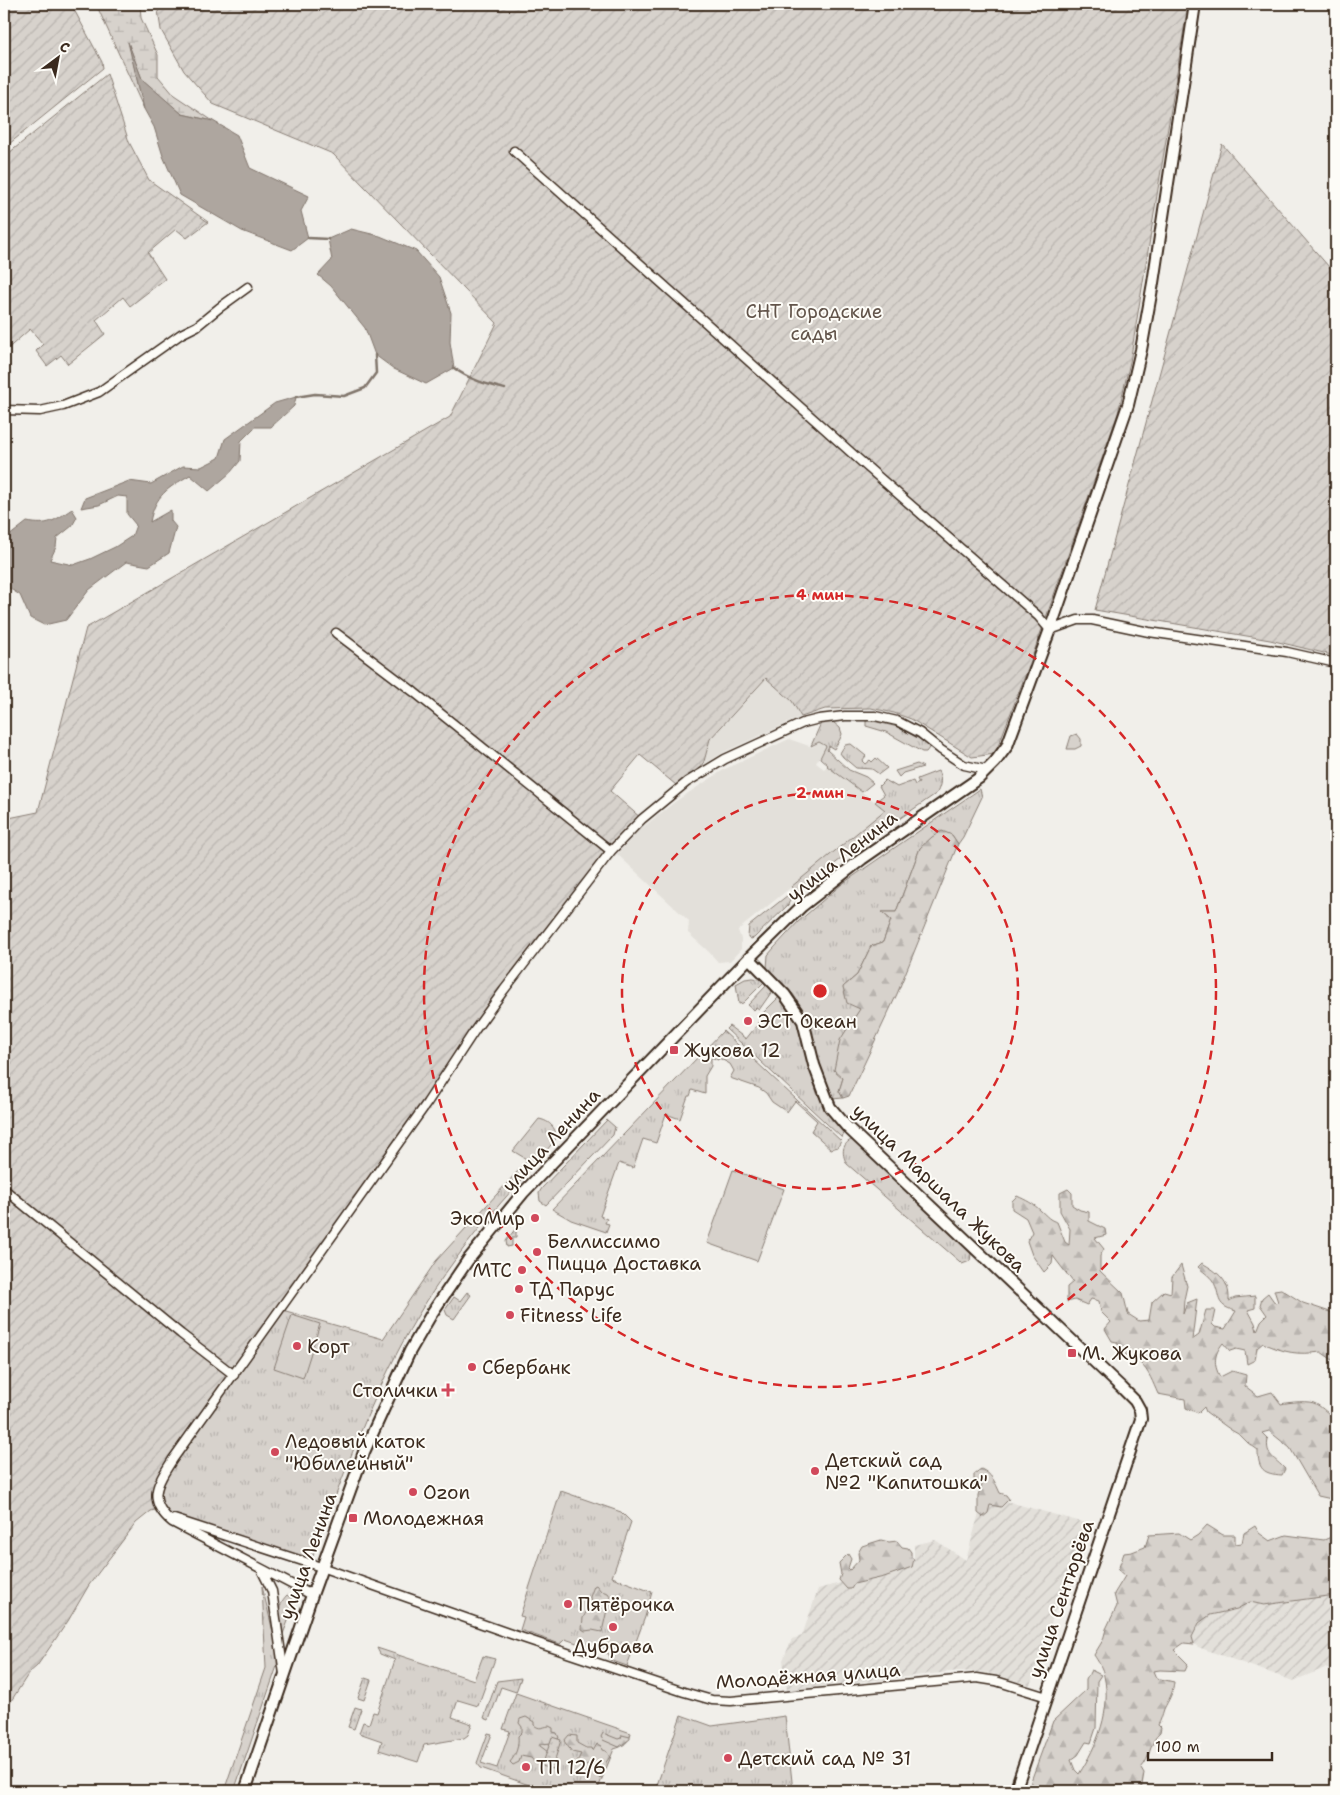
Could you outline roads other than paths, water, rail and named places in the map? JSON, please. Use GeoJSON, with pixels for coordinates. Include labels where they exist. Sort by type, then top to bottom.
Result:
{"type":"FeatureCollection","features":[{"type":"Feature","properties":{"kind":"main road","name":"улица Ленина"},"geometry":{"type":"LineString","coordinates":[[245,1791],[312,1595],[364,1452],[410,1351],[432,1313],[468,1260],[523,1193],[748,958],[818,892],[862,859],[979,778],[1000,756],[1010,738],[1050,630],[1128,405],[1141,350],[1195,4]]}},
{"type":"Feature","properties":{"kind":"main road","name":"улица Маршала Жукова"},"geometry":{"type":"LineString","coordinates":[[748,958],[785,995],[802,1022],[814,1065],[830,1107],[846,1126],[1110,1376],[1135,1401],[1140,1410],[1141,1419]]}},
{"type":"Feature","properties":{"kind":"main road","name":"улица Сентюрёва"},"geometry":{"type":"LineString","coordinates":[[1015,1791],[1141,1419]]}},
{"type":"Feature","properties":{"kind":"street"},"geometry":{"type":"LineString","coordinates":[[514,151],[865,465],[1038,616],[1050,630],[1078,620],[1092,620],[1154,633],[1287,652],[1336,663]]}},
{"type":"Feature","properties":{"kind":"street"},"geometry":{"type":"LineString","coordinates":[[4,410],[40,411],[63,406],[99,392],[181,334],[197,326],[218,308],[248,287]]}},
{"type":"Feature","properties":{"kind":"street"},"geometry":{"type":"LineString","coordinates":[[336,633],[414,692],[611,851]]}},
{"type":"Feature","properties":{"kind":"street"},"geometry":{"type":"LineString","coordinates":[[312,1595],[172,1522],[164,1516],[159,1509],[156,1491],[160,1480],[173,1459],[427,1103],[475,1030],[611,851],[642,819],[687,782],[740,751],[803,723],[819,719],[846,716],[875,716],[897,721],[920,733],[964,765],[988,770]]}},
{"type":"Feature","properties":{"kind":"street"},"geometry":{"type":"LineString","coordinates":[[4,1189],[181,1334],[234,1374]]}},
{"type":"Feature","properties":{"kind":"street","name":"Молодёжная улица"},"geometry":{"type":"LineString","coordinates":[[164,1516],[322,1567],[508,1633],[712,1700],[731,1701],[977,1678],[996,1681],[1046,1697]]}},
{"type":"Feature","properties":{"kind":"street"},"geometry":{"type":"LineString","coordinates":[[262,1569],[272,1591],[284,1676]]}},
{"type":"Feature","properties":{"kind":"waterway"},"geometry":{"type":"LineString","coordinates":[[308,238],[328,239]]}},
{"type":"Feature","properties":{"kind":"waterway"},"geometry":{"type":"LineString","coordinates":[[296,397],[315,394],[344,396],[365,388],[376,373],[375,355]]}},
{"type":"Feature","properties":{"kind":"waterway"},"geometry":{"type":"LineString","coordinates":[[454,368],[472,379],[505,389]]}},
{"type":"Feature","properties":{"kind":"place","name":"ЭСТ Океан"},"geometry":{"type":"Point","coordinates":[748,1021]}},
{"type":"Feature","properties":{"kind":"place","name":"Жукова 12"},"geometry":{"type":"Point","coordinates":[674,1050]}},
{"type":"Feature","properties":{"kind":"place","name":"ЭкоМир"},"geometry":{"type":"Point","coordinates":[535,1218]}},
{"type":"Feature","properties":{"kind":"place","name":"Беллиссимо Пицца Доставка"},"geometry":{"type":"Point","coordinates":[537,1252]}},
{"type":"Feature","properties":{"kind":"place","name":"МТС"},"geometry":{"type":"Point","coordinates":[522,1270]}},
{"type":"Feature","properties":{"kind":"place","name":"ТД Парус"},"geometry":{"type":"Point","coordinates":[519,1289]}},
{"type":"Feature","properties":{"kind":"place","name":"Fitness Life"},"geometry":{"type":"Point","coordinates":[510,1315]}},
{"type":"Feature","properties":{"kind":"place","name":"Корт"},"geometry":{"type":"Point","coordinates":[297,1346]}},
{"type":"Feature","properties":{"kind":"place","name":"М. Жукова"},"geometry":{"type":"Point","coordinates":[1072,1353]}},
{"type":"Feature","properties":{"kind":"place","name":"Сбербанк"},"geometry":{"type":"Point","coordinates":[472,1367]}},
{"type":"Feature","properties":{"kind":"place","name":"Столички"},"geometry":{"type":"Point","coordinates":[448,1390]}},
{"type":"Feature","properties":{"kind":"place","name":"Ледовый каток \"Юбилейный\""},"geometry":{"type":"Point","coordinates":[275,1452]}},
{"type":"Feature","properties":{"kind":"place","name":"Детский сад №2 \"Капитошка\""},"geometry":{"type":"Point","coordinates":[815,1471]}},
{"type":"Feature","properties":{"kind":"place","name":"Ozon"},"geometry":{"type":"Point","coordinates":[413,1492]}},
{"type":"Feature","properties":{"kind":"place","name":"Молодежная"},"geometry":{"type":"Point","coordinates":[353,1518]}},
{"type":"Feature","properties":{"kind":"place","name":"Пятёрочка"},"geometry":{"type":"Point","coordinates":[568,1604]}},
{"type":"Feature","properties":{"kind":"place","name":"Дубрава"},"geometry":{"type":"Point","coordinates":[613,1627]}},
{"type":"Feature","properties":{"kind":"place","name":"Детский сад № 31"},"geometry":{"type":"Point","coordinates":[728,1758]}},
{"type":"Feature","properties":{"kind":"place","name":"ТП 12/6"},"geometry":{"type":"Point","coordinates":[526,1767]}},
{"type":"Feature","properties":{"kind":"park label","name":"СНТ Городские сады"},"geometry":{"type":"Point","coordinates":[814,322]}}]}
